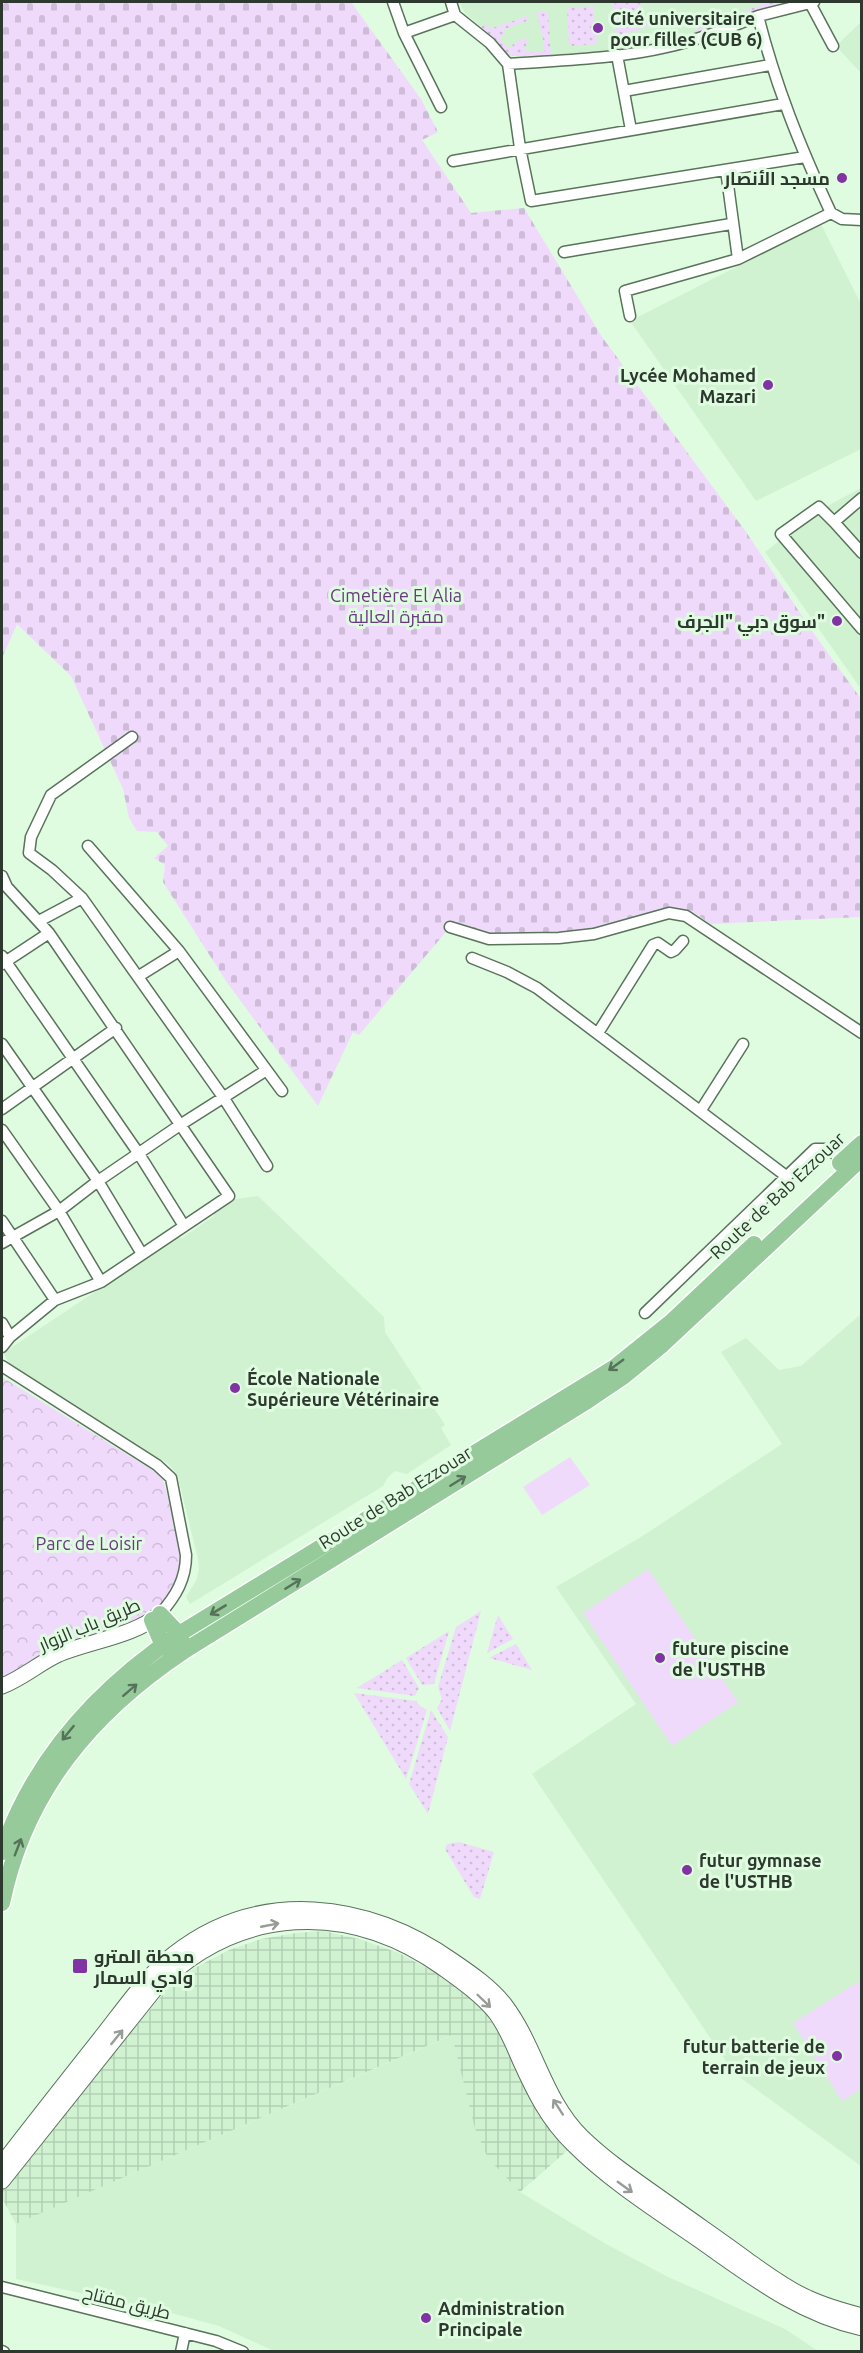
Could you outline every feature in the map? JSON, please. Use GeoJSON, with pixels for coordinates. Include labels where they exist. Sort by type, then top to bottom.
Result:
{"type":"FeatureCollection","features":[{"type":"Feature","properties":{"kind":"main road","name":"Route de Bab Ezzouar"},"geometry":{"type":"LineString","coordinates":[[2,1852],[24,1800],[47,1761],[68,1732],[104,1693],[179,1634],[615,1367],[670,1322],[861,1143]]}},
{"type":"Feature","properties":{"kind":"main road","name":"Route de Bab Ezzouar"},"geometry":{"type":"LineString","coordinates":[[2,1904],[7,1878],[25,1829],[50,1782],[99,1719],[118,1700],[180,1654],[624,1376],[680,1329],[861,1158]]}},
{"type":"Feature","properties":{"kind":"main road"},"geometry":{"type":"LineString","coordinates":[[156,1617],[179,1634],[180,1654]]}},
{"type":"Feature","properties":{"kind":"main road"},"geometry":{"type":"LineString","coordinates":[[156,1617],[163,1645],[180,1654]]}},
{"type":"Feature","properties":{"kind":"main road","name":"طريق باب الزوار"},"geometry":{"type":"LineString","coordinates":[[2,1686],[25,1676],[57,1655],[156,1617]]}},
{"type":"Feature","properties":{"kind":"main road"},"geometry":{"type":"LineString","coordinates":[[2,2164],[147,1979],[176,1952],[218,1928],[242,1918],[268,1912],[317,1910],[354,1914],[385,1923],[439,1951],[495,1994],[513,2016],[559,2110],[582,2137],[612,2163],[783,2285],[828,2307],[861,2316]]}},
{"type":"Feature","properties":{"kind":"main road"},"geometry":{"type":"LineString","coordinates":[[2,2181],[155,1989],[184,1963],[202,1950],[224,1939],[269,1925],[314,1921],[353,1926],[381,1934],[433,1961],[483,2000],[502,2022],[546,2112],[573,2145],[605,2173],[777,2294],[821,2317],[861,2328]]}},
{"type":"Feature","properties":{"kind":"street"},"geometry":{"type":"LineString","coordinates":[[393,2],[405,33],[441,107]]}},
{"type":"Feature","properties":{"kind":"street"},"geometry":{"type":"LineString","coordinates":[[451,2],[455,15],[490,43],[508,64],[520,148],[531,201],[806,158]]}},
{"type":"Feature","properties":{"kind":"street"},"geometry":{"type":"LineString","coordinates":[[508,64],[617,55],[667,47],[705,36],[758,16],[812,2],[832,46]]}},
{"type":"Feature","properties":{"kind":"street"},"geometry":{"type":"LineString","coordinates":[[405,33],[455,15]]}},
{"type":"Feature","properties":{"kind":"street"},"geometry":{"type":"LineString","coordinates":[[758,16],[783,104],[831,213],[842,219],[861,220]]}},
{"type":"Feature","properties":{"kind":"street"},"geometry":{"type":"LineString","coordinates":[[617,55],[631,130]]}},
{"type":"Feature","properties":{"kind":"street"},"geometry":{"type":"LineString","coordinates":[[624,91],[770,64]]}},
{"type":"Feature","properties":{"kind":"street"},"geometry":{"type":"LineString","coordinates":[[453,162],[520,148],[783,104]]}},
{"type":"Feature","properties":{"kind":"street"},"geometry":{"type":"LineString","coordinates":[[726,170],[731,224],[738,259]]}},
{"type":"Feature","properties":{"kind":"street"},"geometry":{"type":"LineString","coordinates":[[630,316],[625,291],[738,259],[831,213]]}},
{"type":"Feature","properties":{"kind":"street"},"geometry":{"type":"LineString","coordinates":[[564,252],[731,224]]}},
{"type":"Feature","properties":{"kind":"street"},"geometry":{"type":"LineString","coordinates":[[834,522],[861,498]]}},
{"type":"Feature","properties":{"kind":"street"},"geometry":{"type":"LineString","coordinates":[[861,553],[819,507],[782,534],[861,629]]}},
{"type":"Feature","properties":{"kind":"street"},"geometry":{"type":"LineString","coordinates":[[132,737],[51,795],[30,837],[28,853],[52,870],[82,898],[223,1097],[267,1166]]}},
{"type":"Feature","properties":{"kind":"street"},"geometry":{"type":"LineString","coordinates":[[88,846],[178,951],[282,1091]]}},
{"type":"Feature","properties":{"kind":"street"},"geometry":{"type":"LineString","coordinates":[[2,876],[7,887],[49,933],[229,1196],[101,1282],[55,1300],[10,1337],[2,1347]]}},
{"type":"Feature","properties":{"kind":"street"},"geometry":{"type":"LineString","coordinates":[[39,921],[82,898]]}},
{"type":"Feature","properties":{"kind":"street"},"geometry":{"type":"LineString","coordinates":[[450,927],[489,939],[559,939],[594,934],[663,914],[680,914],[861,1033]]}},
{"type":"Feature","properties":{"kind":"street"},"geometry":{"type":"LineString","coordinates":[[49,933],[3,960],[140,1154],[184,1226]]}},
{"type":"Feature","properties":{"kind":"street"},"geometry":{"type":"LineString","coordinates":[[598,1034],[653,945],[658,943],[670,951],[675,950],[683,941]]}},
{"type":"Feature","properties":{"kind":"street"},"geometry":{"type":"LineString","coordinates":[[139,976],[178,951]]}},
{"type":"Feature","properties":{"kind":"street"},"geometry":{"type":"LineString","coordinates":[[472,958],[507,972],[537,988],[786,1176]]}},
{"type":"Feature","properties":{"kind":"street"},"geometry":{"type":"LineString","coordinates":[[2,1109],[116,1028]]}},
{"type":"Feature","properties":{"kind":"street"},"geometry":{"type":"LineString","coordinates":[[2,1044],[98,1181],[142,1254]]}},
{"type":"Feature","properties":{"kind":"street"},"geometry":{"type":"LineString","coordinates":[[701,1110],[742,1044]]}},
{"type":"Feature","properties":{"kind":"street"},"geometry":{"type":"LineString","coordinates":[[2,1243],[59,1211],[98,1181],[180,1125],[265,1071]]}},
{"type":"Feature","properties":{"kind":"street"},"geometry":{"type":"LineString","coordinates":[[2,1130],[59,1211],[101,1282]]}},
{"type":"Feature","properties":{"kind":"street"},"geometry":{"type":"LineString","coordinates":[[645,1313],[815,1149],[826,1149],[844,1159]]}},
{"type":"Feature","properties":{"kind":"street"},"geometry":{"type":"LineString","coordinates":[[2,1221],[55,1300]]}},
{"type":"Feature","properties":{"kind":"street"},"geometry":{"type":"LineString","coordinates":[[2,1323],[10,1337]]}},
{"type":"Feature","properties":{"kind":"street"},"geometry":{"type":"LineString","coordinates":[[2,1366],[157,1465],[171,1478],[186,1565],[185,1574],[177,1592],[156,1617]]}},
{"type":"Feature","properties":{"kind":"street","name":"طريق مفتاح"},"geometry":{"type":"LineString","coordinates":[[2,2287],[185,2333],[243,2352]]}},
{"type":"Feature","properties":{"kind":"street"},"geometry":{"type":"LineString","coordinates":[[181,2352],[185,2333]]}},
{"type":"Feature","properties":{"kind":"shaded area","name":"Cité universitaire pour filles (CUB 6)"},"geometry":{"type":"Polygon","coordinates":[[[459,2],[794,2],[745,14],[699,36],[610,53],[607,50],[574,55],[511,56],[465,13],[459,2]]]}},
{"type":"Feature","properties":{"kind":"shaded area"},"geometry":{"type":"Polygon","coordinates":[[[861,22],[861,73],[836,46],[861,22]]]}},
{"type":"Feature","properties":{"kind":"shaded area","name":"Lycée Mohamed Mazari"},"geometry":{"type":"Polygon","coordinates":[[[821,224],[861,304],[861,449],[756,501],[630,321],[821,224]]]}},
{"type":"Feature","properties":{"kind":"shaded area","name":"سوق دبي \"الجرف\""},"geometry":{"type":"Polygon","coordinates":[[[861,488],[861,689],[765,552],[818,511],[861,488]]]}},
{"type":"Feature","properties":{"kind":"shaded area","name":"École Nationale Supérieure Vétérinaire"},"geometry":{"type":"Polygon","coordinates":[[[258,1196],[384,1317],[385,1332],[445,1425],[441,1428],[451,1445],[407,1474],[395,1471],[383,1486],[190,1604],[186,1597],[196,1581],[199,1570],[198,1559],[178,1477],[173,1469],[10,1364],[3,1353],[176,1238],[182,1238],[214,1216],[214,1212],[232,1197],[235,1199],[258,1196]]]}},
{"type":"Feature","properties":{"kind":"shaded area"},"geometry":{"type":"Polygon","coordinates":[[[861,1314],[861,2166],[734,2073],[532,1774],[636,1704],[556,1587],[641,1537],[782,1444],[721,1352],[746,1338],[779,1370],[801,1366],[861,1314]]]}},
{"type":"Feature","properties":{"kind":"shaded area"},"geometry":{"type":"Polygon","coordinates":[[[324,1931],[359,1939],[399,1953],[461,1987],[485,2009],[503,2034],[569,2149],[520,2192],[488,2158],[475,2129],[452,2035],[16,2224],[2,2198],[2,2188],[164,1993],[193,1969],[229,1950],[261,1939],[324,1931]]]}},
{"type":"Feature","properties":{"kind":"shaded area"},"geometry":{"type":"Polygon","coordinates":[[[453,2035],[475,2129],[520,2192],[606,2244],[668,2277],[785,2329],[818,2351],[274,2351],[219,2326],[168,2312],[16,2279],[16,2224],[453,2035]]]}},
{"type":"Feature","properties":{"kind":"green space","name":"Cimetière El Alia مقبرة العالية"},"geometry":{"type":"Polygon","coordinates":[[[2,2],[351,2],[421,99],[438,132],[422,140],[471,213],[524,208],[602,337],[746,532],[861,699],[861,917],[710,924],[698,915],[687,911],[609,930],[501,936],[450,927],[359,1035],[353,1032],[318,1106],[226,981],[163,882],[165,865],[154,858],[168,846],[157,832],[137,831],[129,818],[123,789],[71,676],[17,624],[2,658],[2,2]]]}},
{"type":"Feature","properties":{"kind":"green space"},"geometry":{"type":"Polygon","coordinates":[[[640,2],[648,27],[617,36],[612,4],[640,2]]]}},
{"type":"Feature","properties":{"kind":"green space"},"geometry":{"type":"Polygon","coordinates":[[[768,2],[794,2],[745,14],[699,36],[695,25],[712,24],[768,2]]]}},
{"type":"Feature","properties":{"kind":"green space"},"geometry":{"type":"Polygon","coordinates":[[[593,6],[597,44],[569,46],[567,8],[593,6]]]}},
{"type":"Feature","properties":{"kind":"green space"},"geometry":{"type":"Polygon","coordinates":[[[536,11],[548,11],[551,55],[511,56],[481,27],[488,24],[490,29],[527,16],[529,20],[503,30],[505,33],[499,38],[510,49],[514,43],[527,37],[525,52],[544,52],[536,11]]]}},
{"type":"Feature","properties":{"kind":"green space","name":"Parc de Loisir"},"geometry":{"type":"Polygon","coordinates":[[[2,1377],[162,1476],[183,1553],[183,1577],[160,1610],[43,1655],[2,1681],[2,1377]]]}},
{"type":"Feature","properties":{"kind":"green space"},"geometry":{"type":"Polygon","coordinates":[[[570,1457],[590,1485],[542,1515],[523,1487],[570,1457]]]}},
{"type":"Feature","properties":{"kind":"green space","name":"future piscine de l'USTHB"},"geometry":{"type":"Polygon","coordinates":[[[648,1569],[738,1702],[672,1746],[583,1613],[648,1569]]]}},
{"type":"Feature","properties":{"kind":"green space"},"geometry":{"type":"Polygon","coordinates":[[[481,1611],[450,1731],[437,1708],[442,1699],[438,1687],[456,1627],[481,1611]]]}},
{"type":"Feature","properties":{"kind":"green space"},"geometry":{"type":"Polygon","coordinates":[[[498,1615],[513,1639],[487,1653],[498,1615]]]}},
{"type":"Feature","properties":{"kind":"green space"},"geometry":{"type":"Polygon","coordinates":[[[449,1631],[434,1684],[422,1685],[406,1658],[449,1631]]]}},
{"type":"Feature","properties":{"kind":"green space"},"geometry":{"type":"Polygon","coordinates":[[[516,1644],[532,1670],[489,1658],[516,1644]]]}},
{"type":"Feature","properties":{"kind":"green space"},"geometry":{"type":"Polygon","coordinates":[[[402,1660],[419,1688],[415,1696],[357,1688],[402,1660]]]}},
{"type":"Feature","properties":{"kind":"green space"},"geometry":{"type":"Polygon","coordinates":[[[354,1693],[416,1701],[427,1710],[406,1779],[354,1693]]]}},
{"type":"Feature","properties":{"kind":"green space"},"geometry":{"type":"Polygon","coordinates":[[[431,1710],[448,1737],[428,1814],[409,1784],[431,1710]]]}},
{"type":"Feature","properties":{"kind":"green space"},"geometry":{"type":"Polygon","coordinates":[[[459,1842],[494,1852],[480,1899],[474,1897],[445,1849],[447,1844],[459,1842]]]}},
{"type":"Feature","properties":{"kind":"green space","name":"futur batterie de terrain de jeux"},"geometry":{"type":"Polygon","coordinates":[[[861,1980],[861,2089],[842,2101],[793,2023],[861,1980]]]}},
{"type":"Feature","properties":{"kind":"place","name":"Cité universitaire pour filles (CUB 6)"},"geometry":{"type":"Point","coordinates":[598,28]}},
{"type":"Feature","properties":{"kind":"place","name":"مسجد الأنصار"},"geometry":{"type":"Point","coordinates":[842,178]}},
{"type":"Feature","properties":{"kind":"place","name":"Lycée Mohamed Mazari"},"geometry":{"type":"Point","coordinates":[768,385]}},
{"type":"Feature","properties":{"kind":"place","name":"سوق دبي \"الجرف\""},"geometry":{"type":"Point","coordinates":[837,621]}},
{"type":"Feature","properties":{"kind":"place","name":"École Nationale Supérieure Vétérinaire"},"geometry":{"type":"Point","coordinates":[235,1388]}},
{"type":"Feature","properties":{"kind":"place","name":"future piscine de l'USTHB"},"geometry":{"type":"Point","coordinates":[660,1658]}},
{"type":"Feature","properties":{"kind":"place","name":"futur gymnase de l'USTHB"},"geometry":{"type":"Point","coordinates":[687,1870]}},
{"type":"Feature","properties":{"kind":"place","name":"محطة المترو وادي السمار"},"geometry":{"type":"Point","coordinates":[80,1966]}},
{"type":"Feature","properties":{"kind":"place","name":"futur batterie de terrain de jeux"},"geometry":{"type":"Point","coordinates":[837,2056]}},
{"type":"Feature","properties":{"kind":"place","name":"Administration Principale"},"geometry":{"type":"Point","coordinates":[426,2318]}}]}
